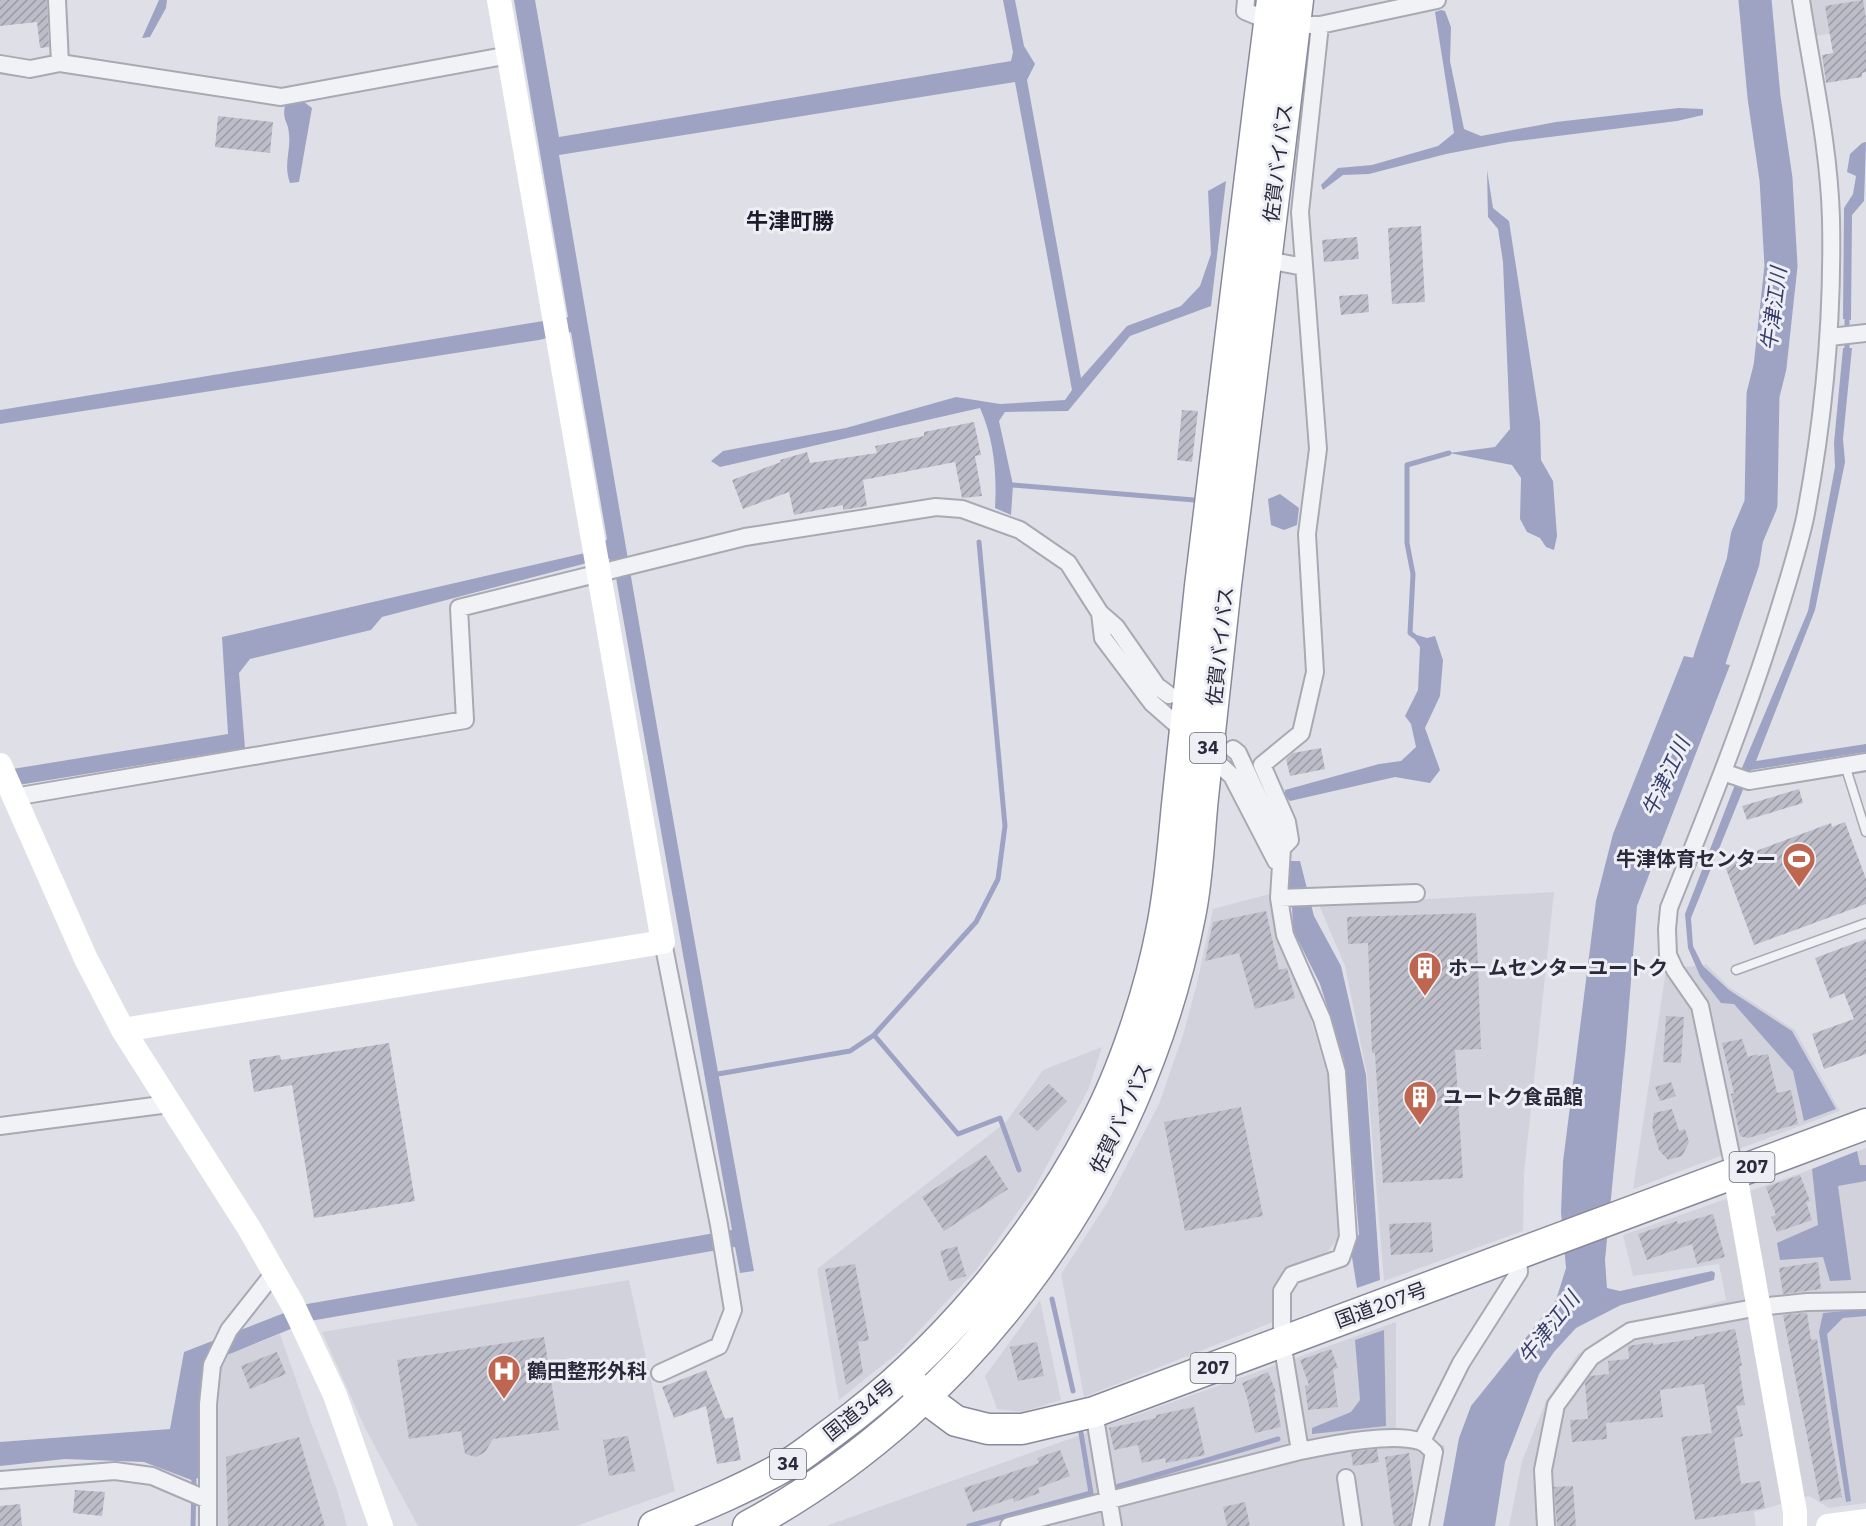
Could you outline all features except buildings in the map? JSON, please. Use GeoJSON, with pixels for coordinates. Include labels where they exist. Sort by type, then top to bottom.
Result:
{"type":"FeatureCollection","features":[{"type":"Feature","properties":{"kind":"highway","name":"佐賀バイパス"},"geometry":{"type":"LineString","coordinates":[[925,1398],[984,1337],[1034,1273],[1104,1162],[1132,1101],[1161,1027],[1177,975],[1191,912],[1220,752],[1228,571],[1267,260],[1291,14]]}},
{"type":"Feature","properties":{"kind":"highway","name":"佐賀バイパス"},"geometry":{"type":"LineString","coordinates":[[904,1374],[975,1300],[1025,1236],[1089,1134],[1104,1104],[1122,1062],[1146,992],[1162,927],[1170,872],[1202,569],[1291,14]]}},
{"type":"Feature","properties":{"kind":"highway","name":"国道207号"},"geometry":{"type":"LineString","coordinates":[[904,1374],[925,1398],[956,1421],[988,1429],[1022,1429],[1094,1412],[1866,1124]]}},
{"type":"Feature","properties":{"kind":"highway","name":"国道34号"},"geometry":{"type":"LineString","coordinates":[[654,1526],[723,1498],[792,1461],[850,1419],[904,1374]]}},
{"type":"Feature","properties":{"kind":"highway","name":"国道34号"},"geometry":{"type":"LineString","coordinates":[[748,1526],[816,1484],[871,1443],[925,1398]]}},
{"type":"Feature","properties":{"kind":"street"},"geometry":{"type":"LineString","coordinates":[[57,0],[60,63]]}},
{"type":"Feature","properties":{"kind":"street"},"geometry":{"type":"LineString","coordinates":[[499,0],[593,543],[604,571],[663,942],[719,1225],[733,1310],[719,1346],[660,1372]]}},
{"type":"Feature","properties":{"kind":"street"},"geometry":{"type":"LineString","coordinates":[[1246,0],[1245,11],[1291,14],[1437,0]]}},
{"type":"Feature","properties":{"kind":"street"},"geometry":{"type":"LineString","coordinates":[[1795,1526],[1795,1512],[1735,1174],[1700,1006],[1675,970],[1668,955],[1667,929],[1669,908],[1728,774],[1786,588],[1804,519],[1819,432],[1849,335],[1831,218],[1826,153],[1801,0]]}},
{"type":"Feature","properties":{"kind":"street"},"geometry":{"type":"LineString","coordinates":[[1282,848],[1290,840],[1287,822],[1262,765],[1301,733],[1316,672],[1307,534],[1318,449],[1300,212],[1291,14]]}},
{"type":"Feature","properties":{"kind":"street"},"geometry":{"type":"LineString","coordinates":[[0,64],[30,69],[60,63],[281,97],[508,55]]}},
{"type":"Feature","properties":{"kind":"street"},"geometry":{"type":"LineString","coordinates":[[1267,260],[1304,267]]}},
{"type":"Feature","properties":{"kind":"street"},"geometry":{"type":"LineString","coordinates":[[14,797],[465,720],[459,608],[745,537],[936,507],[962,509],[1020,530],[1068,563],[1100,614],[1116,627],[1157,686],[1169,695]]}},
{"type":"Feature","properties":{"kind":"street"},"geometry":{"type":"LineString","coordinates":[[1100,614],[1103,638],[1152,703],[1185,732]]}},
{"type":"Feature","properties":{"kind":"street"},"geometry":{"type":"LineString","coordinates":[[1281,870],[1220,752],[1238,753],[1282,848],[1281,870],[1279,898],[1285,935],[1322,1019],[1337,1072],[1348,1237],[1341,1258],[1292,1275],[1282,1291],[1282,1342],[1300,1451]]}},
{"type":"Feature","properties":{"kind":"street"},"geometry":{"type":"LineString","coordinates":[[1728,774],[1749,782],[1866,762]]}},
{"type":"Feature","properties":{"kind":"street"},"geometry":{"type":"LineString","coordinates":[[0,765],[86,959],[123,1030],[249,1228],[293,1305],[335,1395],[381,1526]]}},
{"type":"Feature","properties":{"kind":"street"},"geometry":{"type":"LineString","coordinates":[[1279,898],[1416,893]]}},
{"type":"Feature","properties":{"kind":"street"},"geometry":{"type":"LineString","coordinates":[[123,1030],[663,942]]}},
{"type":"Feature","properties":{"kind":"street"},"geometry":{"type":"LineString","coordinates":[[0,1126],[169,1104]]}},
{"type":"Feature","properties":{"kind":"street"},"geometry":{"type":"LineString","coordinates":[[1422,1441],[1461,1363],[1519,1272],[1524,1252]]}},
{"type":"Feature","properties":{"kind":"street"},"geometry":{"type":"LineString","coordinates":[[208,1526],[208,1404],[212,1365],[229,1330],[274,1273]]}},
{"type":"Feature","properties":{"kind":"street"},"geometry":{"type":"LineString","coordinates":[[1546,1526],[1543,1470],[1556,1405],[1591,1358],[1631,1332],[1759,1307],[1807,1302],[1866,1301]]}},
{"type":"Feature","properties":{"kind":"street"},"geometry":{"type":"LineString","coordinates":[[1094,1412],[1113,1526]]}},
{"type":"Feature","properties":{"kind":"street"},"geometry":{"type":"LineString","coordinates":[[1009,1526],[1300,1451],[1398,1437],[1422,1441],[1434,1452],[1420,1526]]}},
{"type":"Feature","properties":{"kind":"street"},"geometry":{"type":"LineString","coordinates":[[0,1480],[115,1471],[152,1476],[208,1500]]}},
{"type":"Feature","properties":{"kind":"street"},"geometry":{"type":"LineString","coordinates":[[1346,1478],[1353,1526]]}},
{"type":"Feature","properties":{"kind":"street"},"geometry":{"type":"LineString","coordinates":[[1828,1526],[1866,1521]]}},
{"type":"Feature","properties":{"kind":"lane"},"geometry":{"type":"LineString","coordinates":[[1845,765],[1866,832]]}},
{"type":"Feature","properties":{"kind":"lane"},"geometry":{"type":"LineString","coordinates":[[1736,970],[1866,924]]}},
{"type":"Feature","properties":{"kind":"shaded area"},"geometry":{"type":"Polygon","coordinates":[[[1807,0],[1866,0],[1866,29],[1814,36],[1807,0]]]}},
{"type":"Feature","properties":{"kind":"shaded area"},"geometry":{"type":"Polygon","coordinates":[[[1554,892],[1524,1174],[1523,1231],[1384,1281],[1367,1075],[1345,966],[1319,905],[1554,892]]]}},
{"type":"Feature","properties":{"kind":"shaded area"},"geometry":{"type":"Polygon","coordinates":[[[1269,894],[1279,941],[1310,1016],[1329,1081],[1339,1237],[1327,1252],[1290,1269],[1276,1321],[1084,1397],[1061,1274],[1107,1203],[1159,1104],[1183,1035],[1213,909],[1269,894]]]}},
{"type":"Feature","properties":{"kind":"shaded area"},"geometry":{"type":"Polygon","coordinates":[[[1706,964],[1729,987],[1795,1030],[1840,1111],[1633,1189],[1666,970],[1706,964]]]}},
{"type":"Feature","properties":{"kind":"shaded area"},"geometry":{"type":"Polygon","coordinates":[[[1102,1047],[1089,1088],[1034,1189],[977,1269],[900,1351],[839,1400],[817,1269],[1006,1122],[1043,1070],[1102,1047]]]}},
{"type":"Feature","properties":{"kind":"shaded area"},"geometry":{"type":"Polygon","coordinates":[[[1866,1148],[1866,1503],[1829,1508],[1809,1496],[1754,1512],[1756,1526],[1509,1526],[1522,1461],[1546,1401],[1578,1354],[1625,1326],[1726,1300],[1719,1264],[1633,1276],[1623,1235],[1866,1148]]]}},
{"type":"Feature","properties":{"kind":"shaded area","name":"鶴田整形外科"},"geometry":{"type":"Polygon","coordinates":[[[629,1280],[675,1491],[576,1526],[418,1526],[364,1426],[322,1332],[629,1280]]]}},
{"type":"Feature","properties":{"kind":"shaded area"},"geometry":{"type":"Polygon","coordinates":[[[1040,1300],[1061,1400],[1022,1412],[997,1409],[985,1376],[1040,1300]]]}},
{"type":"Feature","properties":{"kind":"shaded area"},"geometry":{"type":"Polygon","coordinates":[[[1396,1322],[1396,1432],[1445,1446],[1428,1526],[826,1526],[1396,1322]]]}},
{"type":"Feature","properties":{"kind":"shaded area"},"geometry":{"type":"Polygon","coordinates":[[[280,1334],[337,1490],[347,1526],[199,1526],[200,1406],[208,1363],[280,1334]]]}},
{"type":"Feature","properties":{"kind":"water"},"geometry":{"type":"Polygon","coordinates":[[[159,0],[167,0],[166,8],[150,37],[142,38],[159,0]]]}},
{"type":"Feature","properties":{"kind":"water"},"geometry":{"type":"Polygon","coordinates":[[[514,0],[535,0],[559,137],[1011,61],[1013,52],[1003,0],[1015,0],[1024,46],[1035,64],[1027,80],[1081,378],[1127,326],[1181,306],[1200,286],[1211,254],[1208,191],[1226,181],[1211,306],[1130,336],[1068,411],[1005,412],[999,421],[1013,485],[1011,515],[995,508],[994,457],[989,432],[980,408],[720,467],[711,461],[723,451],[846,428],[956,397],[1000,404],[1065,400],[1072,390],[1015,82],[559,155],[754,1271],[740,1273],[735,1247],[310,1321],[208,1363],[200,1406],[200,1476],[194,1481],[144,1462],[65,1459],[0,1466],[0,1442],[170,1429],[184,1352],[307,1304],[732,1230],[613,561],[606,558],[382,617],[371,630],[250,659],[239,673],[245,748],[0,788],[0,771],[228,734],[222,637],[598,550],[607,539],[571,332],[539,340],[0,424],[0,410],[568,317],[514,0]]]}},
{"type":"Feature","properties":{"kind":"water"},"geometry":{"type":"Polygon","coordinates":[[[1445,11],[1451,27],[1450,61],[1464,129],[1481,136],[1556,122],[1679,108],[1703,109],[1703,115],[1677,121],[1509,142],[1446,154],[1369,174],[1343,175],[1323,190],[1321,185],[1338,168],[1372,165],[1438,146],[1454,133],[1435,12],[1445,11]]]}},
{"type":"Feature","properties":{"kind":"water"},"geometry":{"type":"Polygon","coordinates":[[[304,102],[312,108],[299,182],[290,183],[287,170],[289,134],[284,115],[285,105],[304,102]]]}},
{"type":"Feature","properties":{"kind":"water"},"geometry":{"type":"Polygon","coordinates":[[[1866,142],[1864,201],[1852,215],[1851,320],[1843,319],[1844,208],[1853,194],[1856,176],[1847,172],[1850,154],[1866,142]]]}},
{"type":"Feature","properties":{"kind":"water"},"geometry":{"type":"Polygon","coordinates":[[[1487,170],[1493,208],[1509,221],[1540,422],[1541,460],[1553,481],[1557,536],[1554,550],[1546,547],[1540,538],[1527,532],[1520,519],[1521,478],[1512,465],[1449,453],[1495,447],[1510,429],[1503,262],[1498,229],[1488,217],[1487,170]]]}},
{"type":"Feature","properties":{"kind":"water"},"geometry":{"type":"Polygon","coordinates":[[[1843,348],[1852,348],[1843,439],[1845,462],[1815,610],[1756,761],[1866,744],[1866,752],[1751,770],[1691,918],[1693,946],[1703,966],[1729,990],[1792,1031],[1836,1109],[1804,1121],[1793,1071],[1734,1004],[1721,1003],[1700,976],[1688,948],[1685,914],[1736,782],[1808,611],[1835,467],[1834,443],[1843,348]]]}},
{"type":"Feature","properties":{"kind":"water"},"geometry":{"type":"Polygon","coordinates":[[[1280,494],[1299,508],[1297,525],[1284,530],[1271,525],[1268,499],[1280,494]]]}},
{"type":"Feature","properties":{"kind":"water"},"geometry":{"type":"Polygon","coordinates":[[[1410,633],[1427,638],[1435,636],[1443,660],[1440,696],[1425,728],[1440,770],[1430,783],[1395,777],[1290,801],[1285,796],[1285,790],[1379,764],[1401,761],[1416,747],[1411,724],[1405,716],[1418,690],[1420,647],[1410,633]]]}},
{"type":"Feature","properties":{"kind":"water"},"geometry":{"type":"Polygon","coordinates":[[[1684,656],[1730,665],[1637,906],[1605,1260],[1607,1288],[1620,1291],[1712,1271],[1715,1273],[1714,1280],[1621,1305],[1576,1328],[1554,1352],[1539,1374],[1505,1462],[1495,1526],[1443,1526],[1459,1438],[1471,1406],[1556,1300],[1566,1268],[1561,1212],[1563,1162],[1596,901],[1613,834],[1684,656]]]}},
{"type":"Feature","properties":{"kind":"water"},"geometry":{"type":"Polygon","coordinates":[[[1291,861],[1300,861],[1314,916],[1341,966],[1366,1075],[1380,1280],[1357,1288],[1351,1251],[1359,1234],[1344,1060],[1320,984],[1293,930],[1288,881],[1291,861]]]}},
{"type":"Feature","properties":{"kind":"water"},"geometry":{"type":"Polygon","coordinates":[[[1857,1151],[1860,1165],[1866,1165],[1866,1181],[1838,1186],[1851,1280],[1830,1281],[1823,1257],[1780,1260],[1777,1243],[1818,1225],[1812,1169],[1857,1151]]]}},
{"type":"Feature","properties":{"kind":"water"},"geometry":{"type":"Polygon","coordinates":[[[1866,1309],[1866,1316],[1843,1318],[1827,1334],[1851,1501],[1846,1502],[1819,1332],[1823,1313],[1866,1309]]]}},
{"type":"Feature","properties":{"kind":"water"},"geometry":{"type":"Polygon","coordinates":[[[1384,1330],[1386,1426],[1312,1434],[1312,1428],[1351,1412],[1360,1400],[1355,1340],[1384,1330]]]}},
{"type":"Feature","properties":{"kind":"waterway","name":"牛津江川"},"geometry":{"type":"LineString","coordinates":[[1697,705],[1711,655],[1743,562],[1747,537],[1761,504],[1763,395],[1770,367],[1781,266],[1776,179],[1764,97],[1755,0]]}},
{"type":"Feature","properties":{"kind":"waterway"},"geometry":{"type":"LineString","coordinates":[[1847,320],[1847,348]]}},
{"type":"Feature","properties":{"kind":"waterway"},"geometry":{"type":"LineString","coordinates":[[1414,636],[1410,633],[1413,574],[1407,543],[1407,465],[1449,453]]}},
{"type":"Feature","properties":{"kind":"waterway"},"geometry":{"type":"LineString","coordinates":[[1013,485],[1194,500]]}},
{"type":"Feature","properties":{"kind":"waterway"},"geometry":{"type":"LineString","coordinates":[[718,1074],[850,1051],[874,1035],[976,922],[998,879],[1005,826],[979,542]]}},
{"type":"Feature","properties":{"kind":"waterway"},"geometry":{"type":"LineString","coordinates":[[874,1035],[958,1134],[1000,1118],[1019,1170]]}},
{"type":"Feature","properties":{"kind":"waterway"},"geometry":{"type":"LineString","coordinates":[[1052,1299],[1073,1391]]}},
{"type":"Feature","properties":{"kind":"waterway"},"geometry":{"type":"LineString","coordinates":[[969,1526],[1091,1493],[1081,1433]]}},
{"type":"Feature","properties":{"kind":"waterway"},"geometry":{"type":"LineString","coordinates":[[1116,1487],[1278,1439]]}},
{"type":"Feature","properties":{"kind":"waterway"},"geometry":{"type":"LineString","coordinates":[[192,1474],[194,1481],[193,1526]]}},
{"type":"Feature","properties":{"kind":"place","name":"牛津体育センター"},"geometry":{"type":"Point","coordinates":[1799,888]}},
{"type":"Feature","properties":{"kind":"place","name":"ホ－ムセンターユートク"},"geometry":{"type":"Point","coordinates":[1425,997]}},
{"type":"Feature","properties":{"kind":"place","name":"ユートク食品館"},"geometry":{"type":"Point","coordinates":[1420,1126]}},
{"type":"Feature","properties":{"kind":"place","name":"鶴田整形外科"},"geometry":{"type":"Point","coordinates":[504,1400]}},
{"type":"Feature","properties":{"kind":"district","name":"牛津町勝"},"geometry":{"type":"Point","coordinates":[790,221]}}]}
